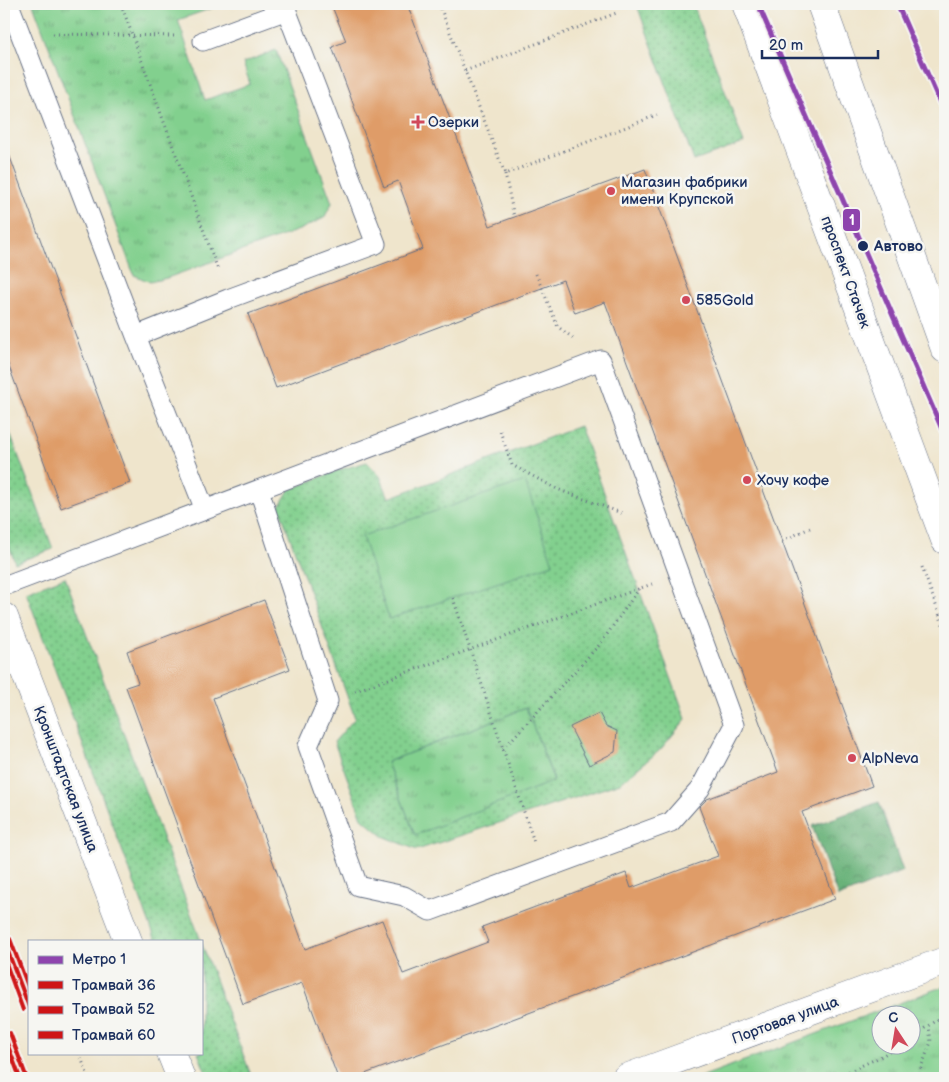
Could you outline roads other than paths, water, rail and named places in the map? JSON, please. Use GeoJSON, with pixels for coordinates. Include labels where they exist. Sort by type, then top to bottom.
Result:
{"type":"FeatureCollection","features":[{"type":"Feature","properties":{"kind":"main road","name":"проспект Стачек"},"geometry":{"type":"LineString","coordinates":[[746,4],[945,540]]}},
{"type":"Feature","properties":{"kind":"main road"},"geometry":{"type":"LineString","coordinates":[[821,4],[945,349]]}},
{"type":"Feature","properties":{"kind":"main road","name":"Кронштадтская улица"},"geometry":{"type":"LineString","coordinates":[[4,616],[128,940]]}},
{"type":"Feature","properties":{"kind":"main road","name":"Портовая улица"},"geometry":{"type":"LineString","coordinates":[[626,1078],[945,961]]}},
{"type":"Feature","properties":{"kind":"main road"},"geometry":{"type":"LineString","coordinates":[[171,1054],[181,1078]]}},
{"type":"Feature","properties":{"kind":"lane"},"geometry":{"type":"LineString","coordinates":[[9,4],[205,510]]}},
{"type":"Feature","properties":{"kind":"lane"},"geometry":{"type":"LineString","coordinates":[[136,336],[228,299],[376,244],[286,7],[203,41]]}},
{"type":"Feature","properties":{"kind":"lane"},"geometry":{"type":"LineString","coordinates":[[4,586],[601,360],[734,725],[700,790],[671,822],[430,911],[404,896],[358,886],[308,746],[328,701],[258,490]]}},
{"type":"Feature","properties":{"kind":"metro line","name":"1"},"geometry":{"type":"LineString","coordinates":[[758,4],[945,436]]}},
{"type":"Feature","properties":{"kind":"metro line","name":"1"},"geometry":{"type":"LineString","coordinates":[[897,4],[945,114]]}},
{"type":"Feature","properties":{"kind":"tram line","name":"60"},"geometry":{"type":"LineString","coordinates":[[10,939],[28,986]]}},
{"type":"Feature","properties":{"kind":"tram line","name":"36"},"geometry":{"type":"LineString","coordinates":[[4,941],[28,1004]]}},
{"type":"Feature","properties":{"kind":"tram line","name":"52"},"geometry":{"type":"LineString","coordinates":[[4,958],[23,1010]]}},
{"type":"Feature","properties":{"kind":"tram line","name":"60"},"geometry":{"type":"LineString","coordinates":[[10,1033],[26,1076]]}},
{"type":"Feature","properties":{"kind":"tram line","name":"36"},"geometry":{"type":"LineString","coordinates":[[4,1035],[20,1078]]}},
{"type":"Feature","properties":{"kind":"place","name":"Озерки"},"geometry":{"type":"Point","coordinates":[418,122]}},
{"type":"Feature","properties":{"kind":"place","name":"Магазин фабрики имени Крупской"},"geometry":{"type":"Point","coordinates":[611,191]}},
{"type":"Feature","properties":{"kind":"place","name":"Автово"},"geometry":{"type":"Point","coordinates":[863,246]}},
{"type":"Feature","properties":{"kind":"place","name":"585Gold"},"geometry":{"type":"Point","coordinates":[686,300]}},
{"type":"Feature","properties":{"kind":"place","name":"Хочу кофе"},"geometry":{"type":"Point","coordinates":[747,480]}},
{"type":"Feature","properties":{"kind":"place","name":"AlpNeva"},"geometry":{"type":"Point","coordinates":[852,758]}}]}
